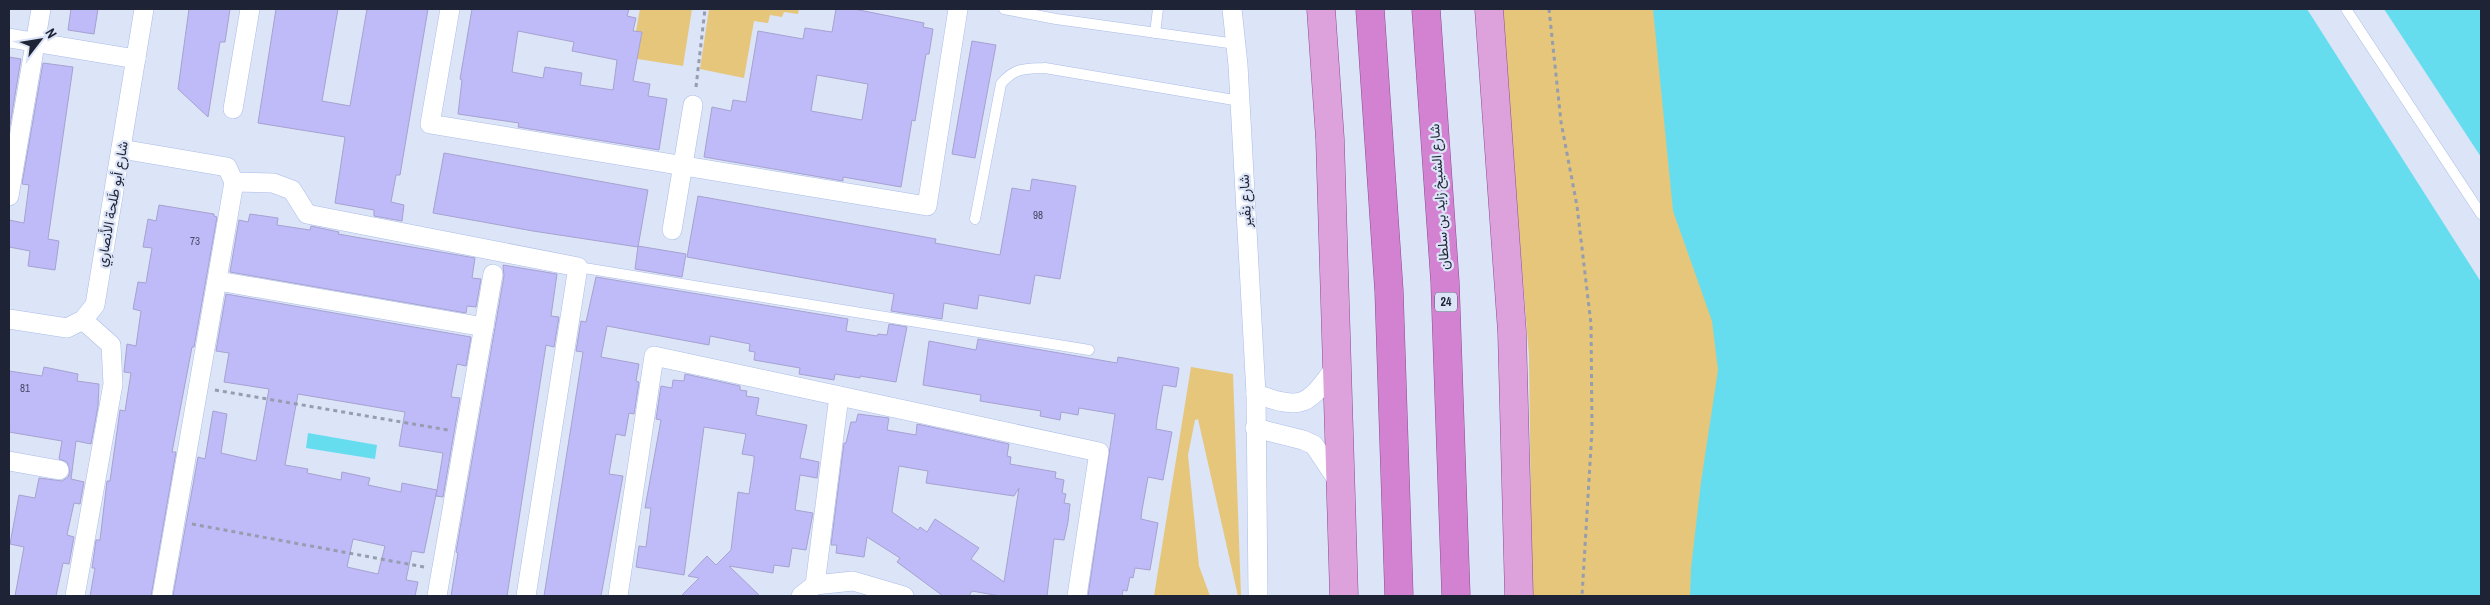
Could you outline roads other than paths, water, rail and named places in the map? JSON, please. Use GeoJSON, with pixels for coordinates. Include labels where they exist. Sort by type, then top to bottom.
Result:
{"type":"FeatureCollection","features":[{"type":"Feature","properties":{"kind":"highway"},"geometry":{"type":"LineString","coordinates":[[1370,9],[1389,291],[1399,596]]}},
{"type":"Feature","properties":{"kind":"highway","name":"شارع الشيخ زايد بن سلطان"},"geometry":{"type":"LineString","coordinates":[[1426,9],[1445,282],[1456,596]]}},
{"type":"Feature","properties":{"kind":"main road"},"geometry":{"type":"LineString","coordinates":[[1321,9],[1330,139],[1344,596]]}},
{"type":"Feature","properties":{"kind":"main road"},"geometry":{"type":"LineString","coordinates":[[1489,9],[1512,332],[1519,596]]}},
{"type":"Feature","properties":{"kind":"street"},"geometry":{"type":"LineString","coordinates":[[9,196],[41,9]]}},
{"type":"Feature","properties":{"kind":"street","name":"شارع أبو طَلحة الأَنصارِي"},"geometry":{"type":"LineString","coordinates":[[83,320],[95,305],[144,9]]}},
{"type":"Feature","properties":{"kind":"street"},"geometry":{"type":"LineString","coordinates":[[233,109],[250,9]]}},
{"type":"Feature","properties":{"kind":"street"},"geometry":{"type":"LineString","coordinates":[[450,9],[430,124],[927,206],[958,9]]}},
{"type":"Feature","properties":{"kind":"street","name":"شارع نِفَير"},"geometry":{"type":"LineString","coordinates":[[1232,9],[1240,101],[1256,394],[1258,596]]}},
{"type":"Feature","properties":{"kind":"street"},"geometry":{"type":"LineString","coordinates":[[9,38],[136,59]]}},
{"type":"Feature","properties":{"kind":"street"},"geometry":{"type":"LineString","coordinates":[[672,230],[694,105]]}},
{"type":"Feature","properties":{"kind":"street"},"geometry":{"type":"LineString","coordinates":[[121,149],[227,167],[234,182],[162,596]]}},
{"type":"Feature","properties":{"kind":"street"},"geometry":{"type":"LineString","coordinates":[[234,182],[272,183],[292,190],[307,214],[578,267],[526,596]]}},
{"type":"Feature","properties":{"kind":"street"},"geometry":{"type":"LineString","coordinates":[[437,596],[493,274]]}},
{"type":"Feature","properties":{"kind":"street"},"geometry":{"type":"LineString","coordinates":[[218,281],[484,327]]}},
{"type":"Feature","properties":{"kind":"street"},"geometry":{"type":"LineString","coordinates":[[9,319],[67,328],[83,320],[112,345],[113,384],[75,596]]}},
{"type":"Feature","properties":{"kind":"street"},"geometry":{"type":"LineString","coordinates":[[618,596],[654,356],[1099,452],[1077,596]]}},
{"type":"Feature","properties":{"kind":"street"},"geometry":{"type":"LineString","coordinates":[[1256,394],[1282,403],[1296,404],[1309,399],[1337,365]]}},
{"type":"Feature","properties":{"kind":"street"},"geometry":{"type":"LineString","coordinates":[[839,396],[808,590],[853,580],[904,596]]}},
{"type":"Feature","properties":{"kind":"street"},"geometry":{"type":"LineString","coordinates":[[1255,428],[1314,445],[1341,486]]}},
{"type":"Feature","properties":{"kind":"street"},"geometry":{"type":"LineString","coordinates":[[10,467],[59,470]]}},
{"type":"Feature","properties":{"kind":"lane"},"geometry":{"type":"LineString","coordinates":[[1004,9],[1057,14],[1155,33],[1236,44]]}},
{"type":"Feature","properties":{"kind":"lane"},"geometry":{"type":"LineString","coordinates":[[1155,33],[1158,9]]}},
{"type":"Feature","properties":{"kind":"lane"},"geometry":{"type":"LineString","coordinates":[[2346,9],[2481,214]]}},
{"type":"Feature","properties":{"kind":"lane"},"geometry":{"type":"LineString","coordinates":[[975,219],[1001,84],[1009,74],[1021,69],[1045,68],[1240,101]]}},
{"type":"Feature","properties":{"kind":"lane"},"geometry":{"type":"LineString","coordinates":[[578,267],[1088,350]]}},
{"type":"Feature","properties":{"kind":"water"},"geometry":{"type":"Polygon","coordinates":[[[1653,9],[2307,9],[2481,282],[2481,596],[1690,596],[1691,568],[1701,482],[1718,370],[1712,321],[1673,211],[1653,9]]]}},
{"type":"Feature","properties":{"kind":"water"},"geometry":{"type":"Polygon","coordinates":[[[2384,9],[2481,9],[2481,157],[2384,9]]]}},
{"type":"Feature","properties":{"kind":"water"},"geometry":{"type":"Polygon","coordinates":[[[308,433],[377,445],[375,459],[306,448],[308,433]]]}}]}
